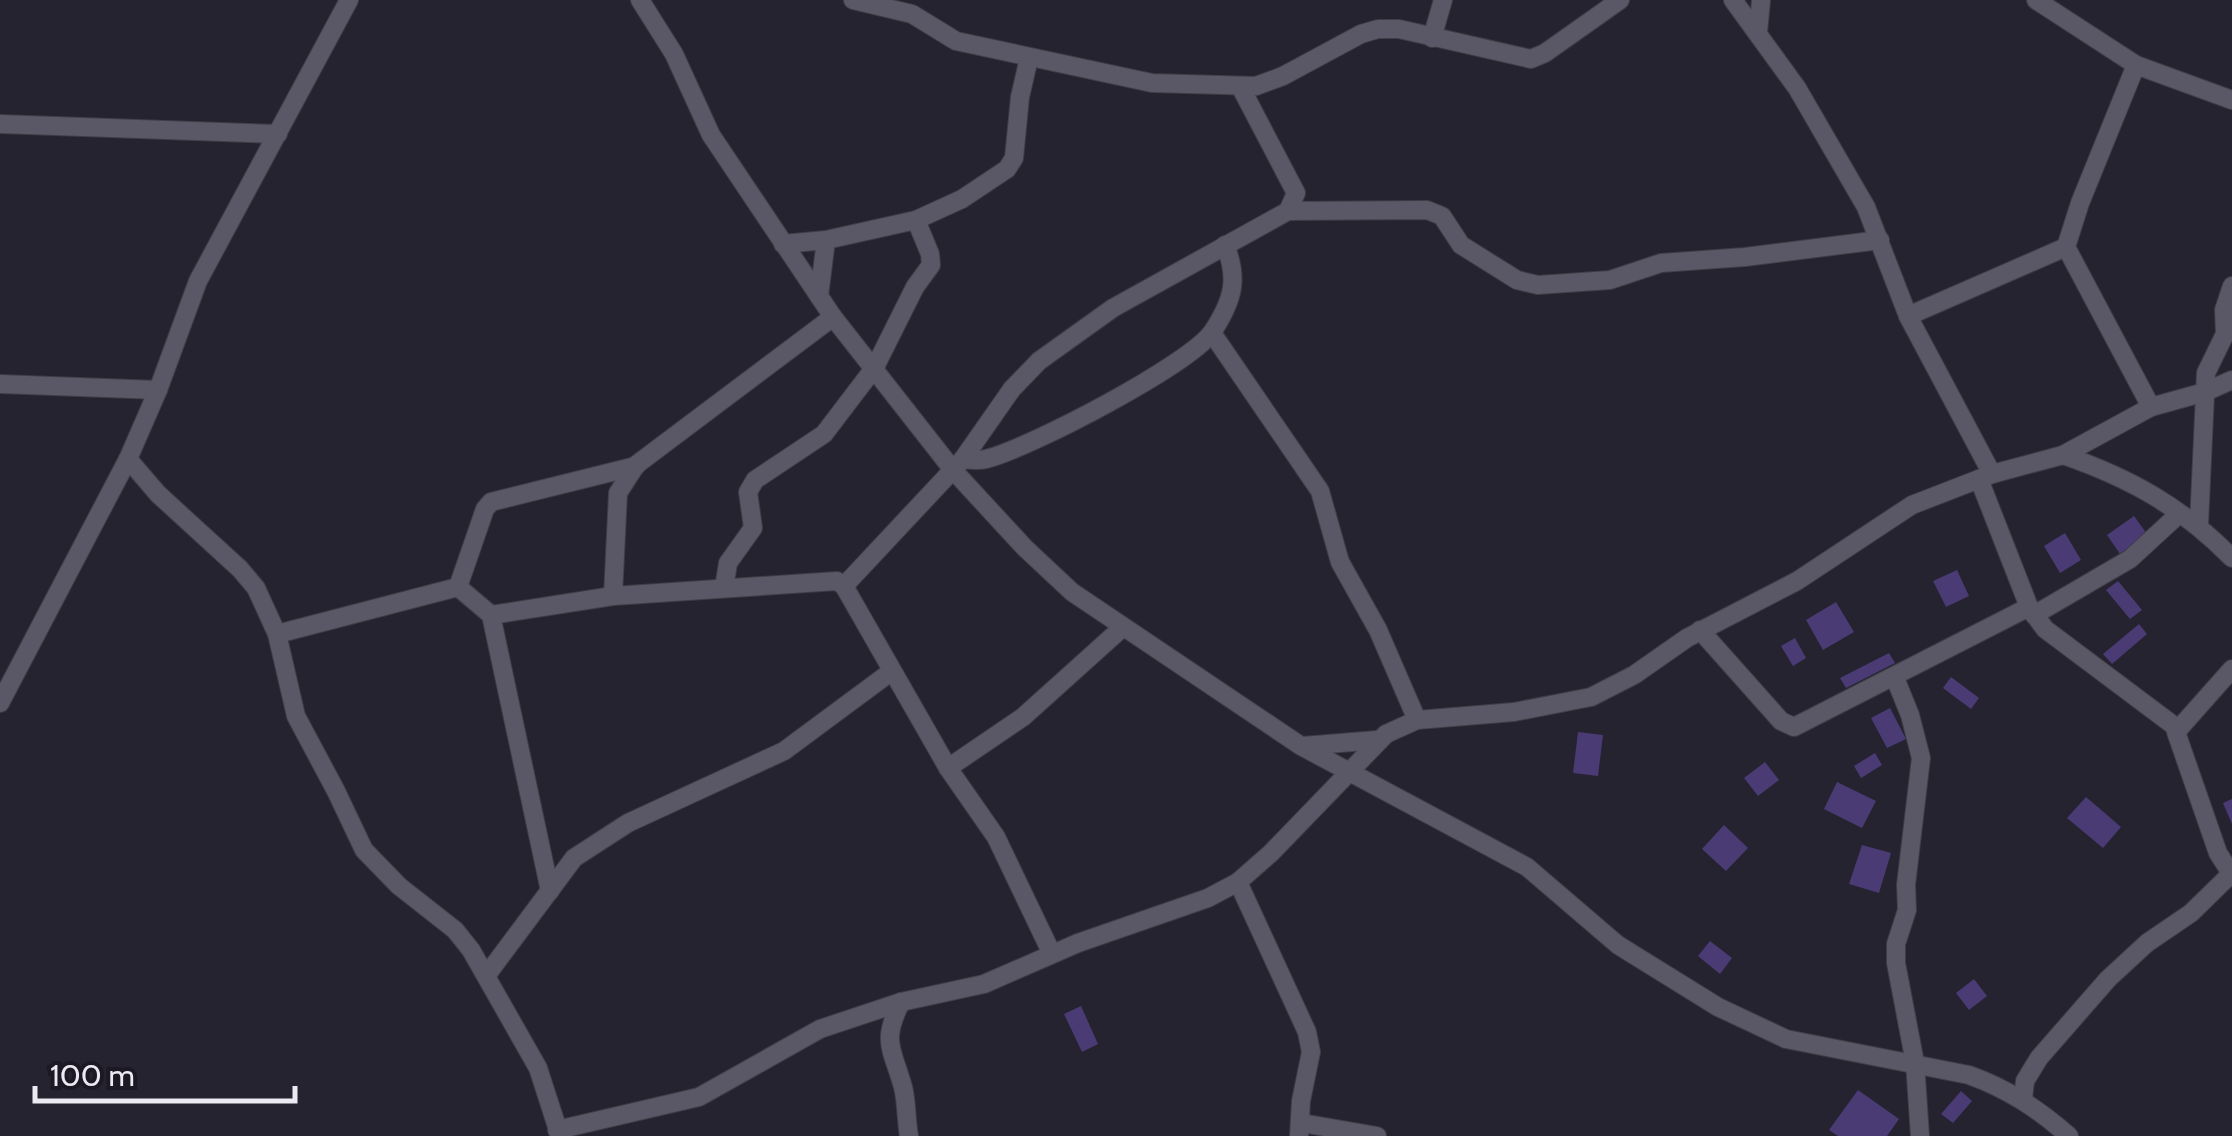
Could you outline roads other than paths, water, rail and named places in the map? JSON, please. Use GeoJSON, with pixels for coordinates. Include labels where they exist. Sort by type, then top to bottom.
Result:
{"type":"FeatureCollection","features":[{"type":"Feature","properties":{"kind":"street"},"geometry":{"type":"LineString","coordinates":[[0,703],[128,459],[198,280],[349,0]]}},
{"type":"Feature","properties":{"kind":"street"},"geometry":{"type":"LineString","coordinates":[[640,0],[674,54],[711,135],[833,317],[1025,548],[1072,592],[1301,746],[1527,867],[1618,945],[1729,1012],[1786,1039],[1969,1074],[2023,1098],[2069,1136]]}},
{"type":"Feature","properties":{"kind":"street"},"geometry":{"type":"LineString","coordinates":[[852,0],[912,14],[956,41],[1029,58],[1152,84],[1240,86],[1274,80],[1378,29],[1400,29],[1531,60],[1620,0]]}},
{"type":"Feature","properties":{"kind":"street"},"geometry":{"type":"LineString","coordinates":[[1432,38],[1443,0]]}},
{"type":"Feature","properties":{"kind":"street"},"geometry":{"type":"LineString","coordinates":[[1732,0],[1758,32],[1866,207],[1908,316],[1986,477],[2032,611],[2062,645],[2176,728]]}},
{"type":"Feature","properties":{"kind":"street"},"geometry":{"type":"LineString","coordinates":[[1747,0],[1762,1],[1758,32]]}},
{"type":"Feature","properties":{"kind":"street"},"geometry":{"type":"LineString","coordinates":[[2036,0],[2136,65],[2232,100]]}},
{"type":"Feature","properties":{"kind":"street"},"geometry":{"type":"LineString","coordinates":[[783,244],[826,240],[916,220],[984,186],[1011,164],[1029,58]]}},
{"type":"Feature","properties":{"kind":"street"},"geometry":{"type":"LineString","coordinates":[[2136,65],[2066,247],[2151,408]]}},
{"type":"Feature","properties":{"kind":"street"},"geometry":{"type":"LineString","coordinates":[[1240,86],[1296,193],[1288,211]]}},
{"type":"Feature","properties":{"kind":"street"},"geometry":{"type":"LineString","coordinates":[[0,124],[278,134]]}},
{"type":"Feature","properties":{"kind":"street"},"geometry":{"type":"LineString","coordinates":[[844,586],[958,464],[1012,390],[1055,347],[1154,283],[1288,211],[1428,210],[1442,216],[1461,245],[1517,280],[1538,285],[1610,280],[1661,263],[1745,258],[1880,240]]}},
{"type":"Feature","properties":{"kind":"street"},"geometry":{"type":"LineString","coordinates":[[724,588],[728,563],[752,532],[748,492],[756,480],[824,434],[875,368],[930,265],[930,254],[916,220]]}},
{"type":"Feature","properties":{"kind":"street"},"geometry":{"type":"LineString","coordinates":[[818,296],[826,240]]}},
{"type":"Feature","properties":{"kind":"street"},"geometry":{"type":"LineString","coordinates":[[958,464],[996,456],[1047,434],[1184,359],[1212,333],[1234,285],[1232,261],[1225,245]]}},
{"type":"Feature","properties":{"kind":"street"},"geometry":{"type":"LineString","coordinates":[[1908,316],[2066,247]]}},
{"type":"Feature","properties":{"kind":"street"},"geometry":{"type":"LineString","coordinates":[[2199,524],[2206,374],[2225,334],[2224,310],[2232,286]]}},
{"type":"Feature","properties":{"kind":"street"},"geometry":{"type":"LineString","coordinates":[[613,596],[618,492],[636,466],[833,317]]}},
{"type":"Feature","properties":{"kind":"street"},"geometry":{"type":"LineString","coordinates":[[1212,333],[1320,491],[1340,562],[1378,630],[1416,720]]}},
{"type":"Feature","properties":{"kind":"street"},"geometry":{"type":"LineString","coordinates":[[128,459],[158,494],[248,578],[261,597],[277,634],[296,716],[364,850],[399,886],[455,930],[538,1068],[558,1133],[699,1097],[806,1036],[901,1002],[984,984],[1052,954],[1183,909],[1238,882],[1271,853],[1377,740],[1416,720],[1572,703],[1634,675],[1700,630],[1797,581],[1901,511],[1986,477],[2063,455],[2151,408],[2232,380]]}},
{"type":"Feature","properties":{"kind":"street"},"geometry":{"type":"LineString","coordinates":[[0,384],[158,390]]}},
{"type":"Feature","properties":{"kind":"street"},"geometry":{"type":"LineString","coordinates":[[2063,455],[2147,489],[2199,524],[2232,558]]}},
{"type":"Feature","properties":{"kind":"street"},"geometry":{"type":"LineString","coordinates":[[458,588],[485,509],[492,502],[636,466]]}},
{"type":"Feature","properties":{"kind":"street"},"geometry":{"type":"LineString","coordinates":[[1700,630],[1789,726],[1797,726],[2130,559],[2179,514]]}},
{"type":"Feature","properties":{"kind":"street"},"geometry":{"type":"LineString","coordinates":[[491,615],[613,596],[830,580],[844,586],[948,768],[996,838],[1052,954]]}},
{"type":"Feature","properties":{"kind":"street"},"geometry":{"type":"LineString","coordinates":[[277,634],[458,588]]}},
{"type":"Feature","properties":{"kind":"street"},"geometry":{"type":"LineString","coordinates":[[458,588],[491,615],[550,891]]}},
{"type":"Feature","properties":{"kind":"street"},"geometry":{"type":"LineString","coordinates":[[948,768],[1023,717],[1123,627]]}},
{"type":"Feature","properties":{"kind":"street"},"geometry":{"type":"LineString","coordinates":[[2023,1098],[2026,1082],[2039,1058],[2108,980],[2231,875],[2209,831],[2176,740],[2176,728],[2232,670]]}},
{"type":"Feature","properties":{"kind":"street"},"geometry":{"type":"LineString","coordinates":[[486,976],[562,870],[598,842],[628,823],[784,750],[892,671]]}},
{"type":"Feature","properties":{"kind":"street"},"geometry":{"type":"LineString","coordinates":[[1895,678],[1922,758],[1906,885],[1907,910],[1896,944],[1915,1063],[1920,1136]]}},
{"type":"Feature","properties":{"kind":"street"},"geometry":{"type":"LineString","coordinates":[[1301,746],[1377,740]]}},
{"type":"Feature","properties":{"kind":"street"},"geometry":{"type":"LineString","coordinates":[[1238,882],[1308,1032],[1311,1052],[1301,1101],[1300,1130],[1377,1136]]}},
{"type":"Feature","properties":{"kind":"street"},"geometry":{"type":"LineString","coordinates":[[901,1002],[893,1019],[889,1046],[902,1086],[909,1136]]}}]}
